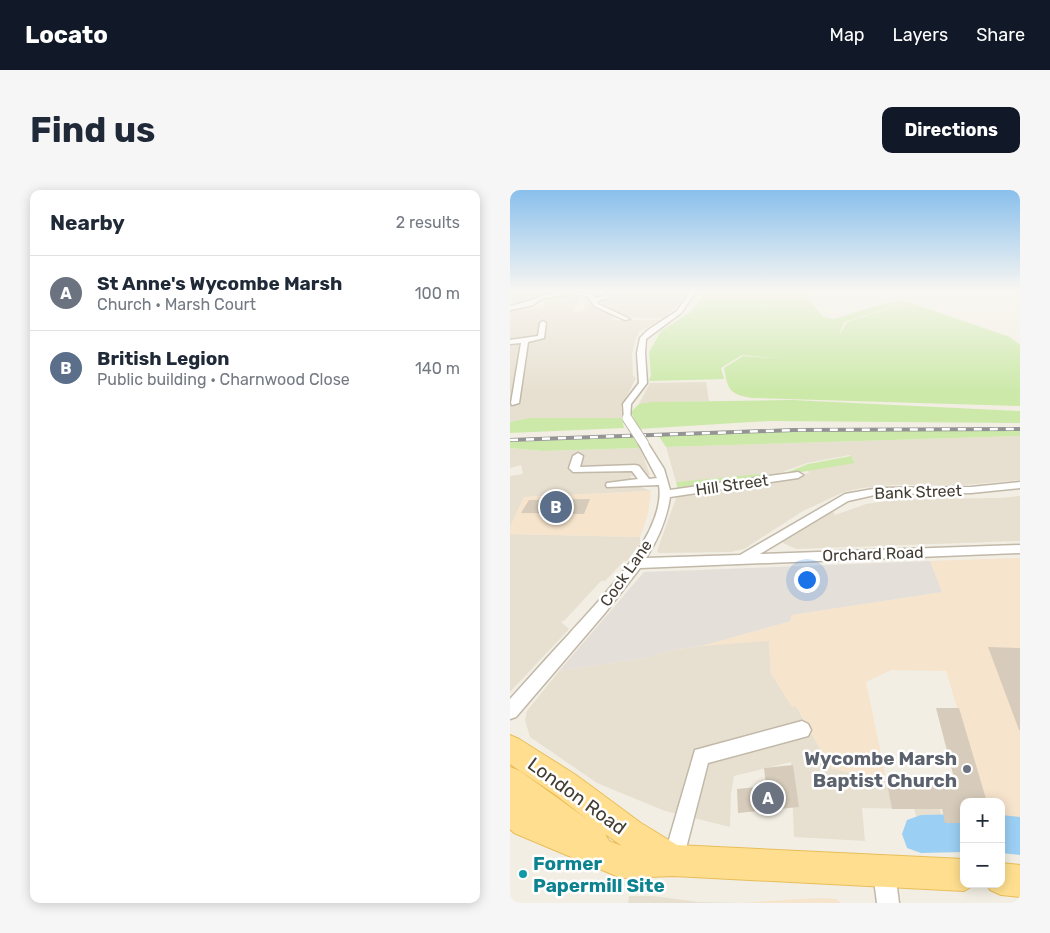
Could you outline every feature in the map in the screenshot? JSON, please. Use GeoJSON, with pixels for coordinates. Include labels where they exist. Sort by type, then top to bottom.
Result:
{"type":"FeatureCollection","features":[{"type":"Feature","properties":{"kind":"main road","name":"London Road"},"geometry":{"type":"LineString","coordinates":[[510,748],[566,785],[630,834],[673,860]]}},
{"type":"Feature","properties":{"kind":"main road"},"geometry":{"type":"LineString","coordinates":[[510,781],[621,862]]}},
{"type":"Feature","properties":{"kind":"main road","name":"London Road"},"geometry":{"type":"LineString","coordinates":[[510,809],[525,822],[621,862],[673,860]]}},
{"type":"Feature","properties":{"kind":"main road"},"geometry":{"type":"LineString","coordinates":[[673,860],[960,875]]}},
{"type":"Feature","properties":{"kind":"main road"},"geometry":{"type":"LineString","coordinates":[[1005,879],[1020,881]]}},
{"type":"Feature","properties":{"kind":"street"},"geometry":{"type":"LineString","coordinates":[[510,342],[541,338],[543,325]]}},
{"type":"Feature","properties":{"kind":"street","name":"Cock Lane"},"geometry":{"type":"LineString","coordinates":[[510,711],[615,592],[637,563],[657,527],[665,494],[663,480],[652,457],[626,418],[627,404],[642,383],[641,353],[643,338],[659,325]]}},
{"type":"Feature","properties":{"kind":"street"},"geometry":{"type":"LineString","coordinates":[[515,403],[525,340]]}},
{"type":"Feature","properties":{"kind":"street"},"geometry":{"type":"LineString","coordinates":[[578,456],[574,468],[577,470],[635,468],[646,482]]}},
{"type":"Feature","properties":{"kind":"street","name":"Hill Street"},"geometry":{"type":"LineString","coordinates":[[665,494],[798,475]]}},
{"type":"Feature","properties":{"kind":"street"},"geometry":{"type":"LineString","coordinates":[[611,485],[663,480]]}},
{"type":"Feature","properties":{"kind":"street","name":"Bank Street"},"geometry":{"type":"LineString","coordinates":[[743,558],[845,498],[879,491],[971,490],[1020,485]]}},
{"type":"Feature","properties":{"kind":"street","name":"Orchard Road"},"geometry":{"type":"LineString","coordinates":[[637,563],[1020,549]]}},
{"type":"Feature","properties":{"kind":"street"},"geometry":{"type":"LineString","coordinates":[[673,860],[701,756],[802,730]]}},
{"type":"Feature","properties":{"kind":"street"},"geometry":{"type":"LineString","coordinates":[[884,872],[888,903]]}},
{"type":"Feature","properties":{"kind":"shaded area"},"geometry":{"type":"Polygon","coordinates":[[[510,325],[651,325],[640,331],[636,338],[632,354],[633,376],[636,378],[621,407],[622,418],[529,418],[510,422],[510,325]]]}},
{"type":"Feature","properties":{"kind":"shaded area"},"geometry":{"type":"Polygon","coordinates":[[[706,382],[709,401],[639,404],[650,383],[706,382]]]}},
{"type":"Feature","properties":{"kind":"shaded area"},"geometry":{"type":"Polygon","coordinates":[[[1020,436],[1020,480],[964,485],[893,485],[862,488],[844,492],[803,511],[744,549],[731,552],[659,553],[657,551],[676,498],[680,495],[782,479],[809,473],[808,470],[855,462],[850,455],[807,463],[777,474],[676,482],[666,447],[1020,436]]]}},
{"type":"Feature","properties":{"kind":"shaded area"},"geometry":{"type":"Polygon","coordinates":[[[510,448],[543,451],[640,448],[650,475],[630,476],[636,485],[651,491],[524,497],[510,527],[510,476],[523,474],[521,465],[510,468],[510,448]]]}},
{"type":"Feature","properties":{"kind":"shaded area"},"geometry":{"type":"Polygon","coordinates":[[[651,491],[648,514],[640,537],[510,534],[510,527],[524,497],[651,491]]]}},
{"type":"Feature","properties":{"kind":"shaded area"},"geometry":{"type":"Polygon","coordinates":[[[1020,496],[1020,541],[796,549],[783,543],[783,538],[831,507],[835,515],[866,504],[901,499],[1020,496]]]}},
{"type":"Feature","properties":{"kind":"shaded area"},"geometry":{"type":"Polygon","coordinates":[[[510,534],[640,537],[640,543],[627,561],[624,561],[605,581],[601,581],[561,622],[569,629],[510,692],[510,534]]]}},
{"type":"Feature","properties":{"kind":"shaded area"},"geometry":{"type":"Polygon","coordinates":[[[1020,558],[1020,846],[1005,845],[1005,798],[985,798],[946,671],[891,670],[866,682],[886,778],[881,778],[857,775],[831,768],[796,706],[792,707],[771,674],[769,641],[701,646],[791,621],[791,615],[942,592],[930,561],[1020,558]]]}},
{"type":"Feature","properties":{"kind":"shaded area"},"geometry":{"type":"Polygon","coordinates":[[[930,561],[942,592],[791,615],[791,621],[701,646],[677,649],[645,658],[559,671],[644,572],[930,561]]]}},
{"type":"Feature","properties":{"kind":"shaded area"},"geometry":{"type":"Polygon","coordinates":[[[769,640],[771,674],[796,706],[831,768],[857,775],[881,778],[933,780],[943,821],[917,819],[914,809],[862,808],[865,841],[794,837],[791,762],[734,776],[731,794],[730,827],[665,811],[597,783],[530,737],[525,720],[527,711],[559,671],[645,658],[677,649],[769,640]]]}},
{"type":"Feature","properties":{"kind":"shaded area"},"geometry":{"type":"Polygon","coordinates":[[[629,896],[653,896],[699,902],[741,903],[628,903],[629,896]]]}},
{"type":"Feature","properties":{"kind":"shaded area"},"geometry":{"type":"Polygon","coordinates":[[[817,898],[836,899],[841,903],[741,903],[817,898]]]}},
{"type":"Feature","properties":{"kind":"green space"},"geometry":{"type":"Polygon","coordinates":[[[670,325],[843,325],[839,335],[845,325],[976,325],[1010,337],[1020,345],[1020,406],[752,398],[738,395],[731,390],[724,368],[743,356],[788,359],[742,355],[721,368],[724,379],[649,381],[651,375],[649,352],[661,331],[670,325]]]}},
{"type":"Feature","properties":{"kind":"green space"},"geometry":{"type":"Polygon","coordinates":[[[792,400],[1020,411],[1020,423],[770,421],[639,429],[631,412],[639,404],[652,402],[792,400]]]}},
{"type":"Feature","properties":{"kind":"green space"},"geometry":{"type":"Polygon","coordinates":[[[529,418],[622,418],[624,428],[510,433],[510,422],[529,418]]]}},
{"type":"Feature","properties":{"kind":"green space"},"geometry":{"type":"Polygon","coordinates":[[[873,429],[1020,431],[1020,436],[666,447],[658,435],[873,429]]]}},
{"type":"Feature","properties":{"kind":"green space"},"geometry":{"type":"Polygon","coordinates":[[[633,437],[640,448],[543,451],[510,448],[510,442],[633,437]]]}},
{"type":"Feature","properties":{"kind":"green space"},"geometry":{"type":"Polygon","coordinates":[[[851,456],[855,463],[778,476],[808,464],[851,456]]]}},
{"type":"Feature","properties":{"kind":"green space"},"geometry":{"type":"Polygon","coordinates":[[[760,474],[762,476],[678,489],[676,482],[760,474]]]}},
{"type":"Feature","properties":{"kind":"building"},"geometry":{"type":"Polygon","coordinates":[[[590,499],[584,514],[521,513],[529,500],[590,499]]]}},
{"type":"Feature","properties":{"kind":"building"},"geometry":{"type":"Polygon","coordinates":[[[988,647],[1020,648],[1020,730],[1019,730],[988,647]]]}},
{"type":"Feature","properties":{"kind":"building","name":"Wycombe Marsh Baptist Church"},"geometry":{"type":"Polygon","coordinates":[[[936,708],[959,708],[986,798],[960,798],[960,823],[945,823],[942,809],[892,809],[886,778],[954,778],[936,708]]]}},
{"type":"Feature","properties":{"kind":"building"},"geometry":{"type":"Polygon","coordinates":[[[793,765],[799,807],[738,813],[737,789],[766,786],[764,768],[793,765]]]}},
{"type":"Feature","properties":{"kind":"waterway"},"geometry":{"type":"LineString","coordinates":[[921,834],[960,833]]}},
{"type":"Feature","properties":{"kind":"waterway"},"geometry":{"type":"LineString","coordinates":[[1005,834],[1020,836]]}},
{"type":"Feature","properties":{"kind":"railway"},"geometry":{"type":"LineString","coordinates":[[510,440],[794,430],[1020,429]]}},
{"type":"Feature","properties":{"kind":"place","name":"British Legion"},"geometry":{"type":"Point","coordinates":[556,507]}},
{"type":"Feature","properties":{"kind":"place","name":"Wycombe Marsh Baptist Church"},"geometry":{"type":"Point","coordinates":[967,769]}},
{"type":"Feature","properties":{"kind":"place","name":"St Anne's Wycombe Marsh"},"geometry":{"type":"Point","coordinates":[768,798]}},
{"type":"Feature","properties":{"kind":"place","name":"Former Papermill Site"},"geometry":{"type":"Point","coordinates":[523,874]}}]}
